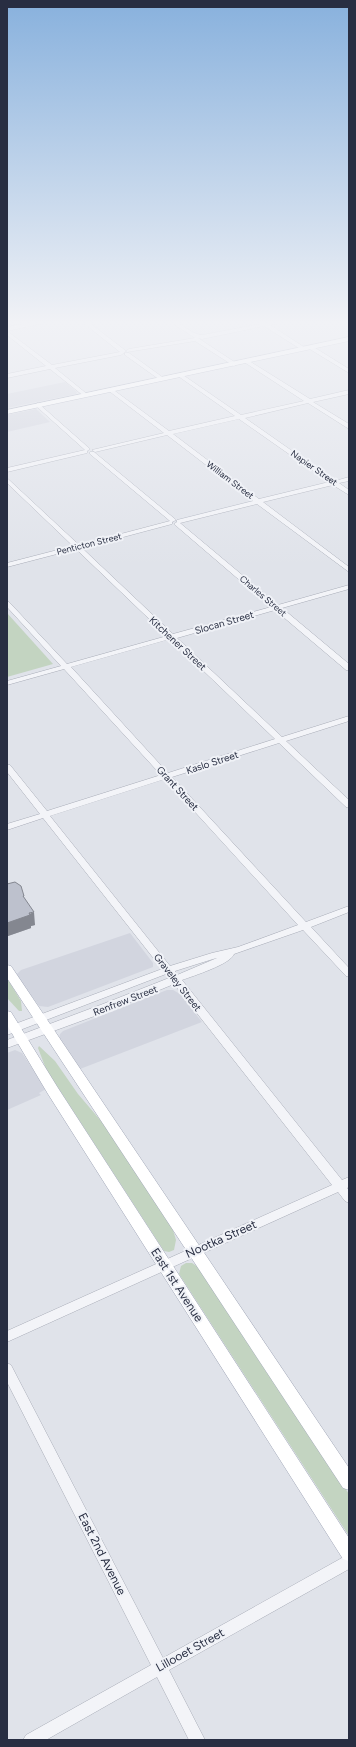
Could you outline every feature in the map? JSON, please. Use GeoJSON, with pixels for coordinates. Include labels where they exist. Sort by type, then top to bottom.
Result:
{"type":"FeatureCollection","features":[{"type":"Feature","properties":{"kind":"main road"},"geometry":{"type":"LineString","coordinates":[[7,412],[53,403]]}},
{"type":"Feature","properties":{"kind":"main road"},"geometry":{"type":"LineString","coordinates":[[7,969],[349,1482]]}},
{"type":"Feature","properties":{"kind":"main road","name":"East 1st Avenue"},"geometry":{"type":"LineString","coordinates":[[7,1015],[15,1033],[349,1553]]}},
{"type":"Feature","properties":{"kind":"street","name":"William Street"},"geometry":{"type":"LineString","coordinates":[[128,403],[349,570]]}},
{"type":"Feature","properties":{"kind":"street","name":"Napier Street"},"geometry":{"type":"LineString","coordinates":[[219,403],[349,493]]}},
{"type":"Feature","properties":{"kind":"street"},"geometry":{"type":"LineString","coordinates":[[7,470],[307,403]]}},
{"type":"Feature","properties":{"kind":"street"},"geometry":{"type":"LineString","coordinates":[[310,403],[349,427]]}},
{"type":"Feature","properties":{"kind":"street","name":"Charles Street"},"geometry":{"type":"LineString","coordinates":[[38,406],[349,668]]}},
{"type":"Feature","properties":{"kind":"street","name":"Penticton Street"},"geometry":{"type":"LineString","coordinates":[[7,565],[349,479]]}},
{"type":"Feature","properties":{"kind":"street","name":"Kitchener Street"},"geometry":{"type":"LineString","coordinates":[[7,480],[349,805]]}},
{"type":"Feature","properties":{"kind":"street","name":"Slocan Street"},"geometry":{"type":"LineString","coordinates":[[7,683],[349,586]]}},
{"type":"Feature","properties":{"kind":"street","name":"Grant Street"},"geometry":{"type":"LineString","coordinates":[[7,603],[349,974]]}},
{"type":"Feature","properties":{"kind":"street","name":"Kaslo Street"},"geometry":{"type":"LineString","coordinates":[[7,827],[349,718]]}},
{"type":"Feature","properties":{"kind":"street","name":"Graveley Street"},"geometry":{"type":"LineString","coordinates":[[7,767],[176,980],[344,1184],[349,1198]]}},
{"type":"Feature","properties":{"kind":"street","name":"Renfrew Street"},"geometry":{"type":"LineString","coordinates":[[7,1044],[15,1033],[176,980],[218,962],[240,950],[349,909]]}},
{"type":"Feature","properties":{"kind":"street","name":"Renfrew Street"},"geometry":{"type":"LineString","coordinates":[[43,1025],[168,970],[212,956],[240,950]]}},
{"type":"Feature","properties":{"kind":"street","name":"Nootka Street"},"geometry":{"type":"LineString","coordinates":[[7,1337],[344,1184]]}},
{"type":"Feature","properties":{"kind":"street","name":"East 2nd Avenue"},"geometry":{"type":"LineString","coordinates":[[7,1369],[197,1740]]}},
{"type":"Feature","properties":{"kind":"street","name":"Lillooet Street"},"geometry":{"type":"LineString","coordinates":[[31,1740],[349,1561]]}},
{"type":"Feature","properties":{"kind":"shaded area"},"geometry":{"type":"Polygon","coordinates":[[[7,403],[34,403],[7,408],[7,403]]]}},
{"type":"Feature","properties":{"kind":"shaded area"},"geometry":{"type":"Polygon","coordinates":[[[36,409],[50,422],[7,432],[7,415],[36,409]]]}},
{"type":"Feature","properties":{"kind":"shaded area"},"geometry":{"type":"Polygon","coordinates":[[[130,933],[153,963],[153,967],[48,1007],[39,1006],[16,975],[21,970],[130,933]]]}},
{"type":"Feature","properties":{"kind":"shaded area"},"geometry":{"type":"Polygon","coordinates":[[[167,990],[173,990],[180,994],[202,1022],[80,1069],[59,1038],[63,1031],[167,990]]]}},
{"type":"Feature","properties":{"kind":"shaded area"},"geometry":{"type":"Polygon","coordinates":[[[15,1050],[22,1053],[46,1089],[39,1093],[41,1095],[7,1110],[7,1053],[15,1050]]]}},
{"type":"Feature","properties":{"kind":"green space"},"geometry":{"type":"Polygon","coordinates":[[[7,613],[53,664],[7,677],[7,613]]]}},
{"type":"Feature","properties":{"kind":"green space"},"geometry":{"type":"Polygon","coordinates":[[[7,978],[21,1001],[22,1011],[19,1011],[7,998],[7,978]]]}},
{"type":"Feature","properties":{"kind":"green space"},"geometry":{"type":"Polygon","coordinates":[[[39,1046],[55,1061],[78,1094],[107,1128],[173,1230],[176,1240],[174,1250],[169,1252],[164,1251],[46,1069],[38,1048],[39,1046]]]}},
{"type":"Feature","properties":{"kind":"green space"},"geometry":{"type":"Polygon","coordinates":[[[186,1263],[192,1263],[198,1267],[349,1494],[349,1536],[179,1274],[181,1266],[186,1263]]]}},
{"type":"Feature","properties":{"kind":"building"},"geometry":{"type":"Polygon","coordinates":[[[15,882],[21,886],[23,896],[34,912],[29,913],[30,915],[7,923],[7,884],[15,882]]]}}]}
